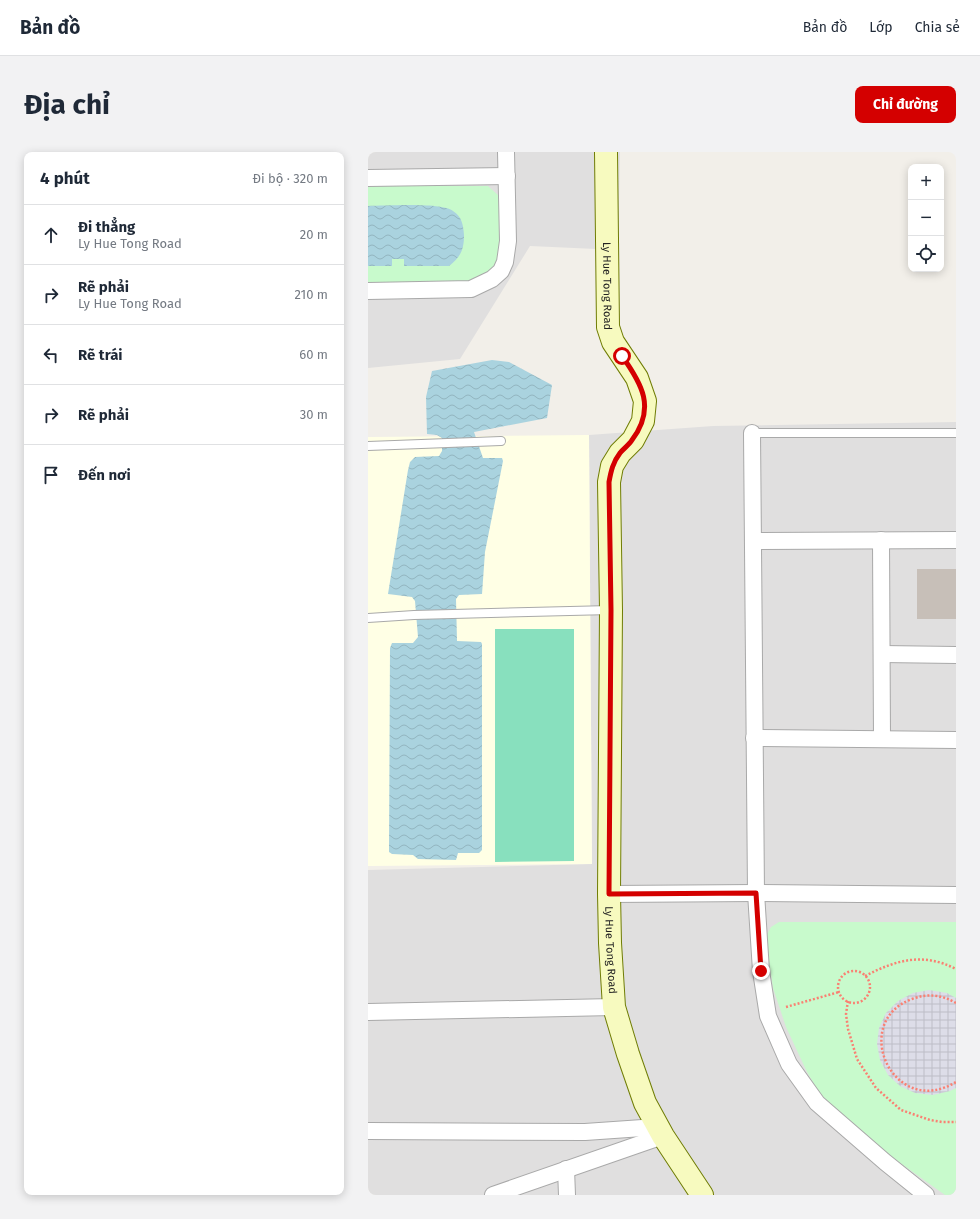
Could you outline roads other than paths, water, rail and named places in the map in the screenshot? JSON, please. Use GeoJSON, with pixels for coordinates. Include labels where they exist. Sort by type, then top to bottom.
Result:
{"type":"FeatureCollection","features":[{"type":"Feature","properties":{"kind":"main road","name":"Ly Hue Tong Road"},"geometry":{"type":"LineString","coordinates":[[606,152],[608,327],[613,342],[637,378],[645,401],[643,421],[633,440],[620,453],[612,466],[609,482],[611,610],[609,894],[614,1007],[621,1034],[645,1103],[660,1131],[702,1195]]}},
{"type":"Feature","properties":{"kind":"street"},"geometry":{"type":"LineString","coordinates":[[368,291],[471,289],[492,279],[501,271],[507,254],[508,242],[506,152]]}},
{"type":"Feature","properties":{"kind":"street"},"geometry":{"type":"LineString","coordinates":[[368,178],[507,176]]}},
{"type":"Feature","properties":{"kind":"street"},"geometry":{"type":"LineString","coordinates":[[752,433],[756,893],[761,971],[768,1016],[789,1064],[817,1103],[885,1162],[926,1195]]}},
{"type":"Feature","properties":{"kind":"street"},"geometry":{"type":"LineString","coordinates":[[881,540],[882,739]]}},
{"type":"Feature","properties":{"kind":"street"},"geometry":{"type":"LineString","coordinates":[[753,541],[956,540]]}},
{"type":"Feature","properties":{"kind":"street"},"geometry":{"type":"LineString","coordinates":[[882,654],[956,655]]}},
{"type":"Feature","properties":{"kind":"street"},"geometry":{"type":"LineString","coordinates":[[754,738],[956,740]]}},
{"type":"Feature","properties":{"kind":"street"},"geometry":{"type":"LineString","coordinates":[[609,894],[756,893],[956,895]]}},
{"type":"Feature","properties":{"kind":"street"},"geometry":{"type":"LineString","coordinates":[[368,1012],[614,1007]]}},
{"type":"Feature","properties":{"kind":"street"},"geometry":{"type":"LineString","coordinates":[[368,1131],[660,1131]]}},
{"type":"Feature","properties":{"kind":"street"},"geometry":{"type":"LineString","coordinates":[[493,1195],[566,1169],[660,1131]]}},
{"type":"Feature","properties":{"kind":"street"},"geometry":{"type":"LineString","coordinates":[[566,1169],[566,1195]]}},
{"type":"Feature","properties":{"kind":"lane"},"geometry":{"type":"LineString","coordinates":[[752,433],[956,433]]}},
{"type":"Feature","properties":{"kind":"lane"},"geometry":{"type":"LineString","coordinates":[[368,446],[501,441]]}},
{"type":"Feature","properties":{"kind":"lane"},"geometry":{"type":"LineString","coordinates":[[368,618],[414,615],[611,610]]}},
{"type":"Feature","properties":{"kind":"water"},"geometry":{"type":"Polygon","coordinates":[[[425,205],[447,208],[453,211],[462,221],[463,227],[464,240],[459,256],[449,266],[404,266],[404,259],[392,259],[392,266],[368,266],[368,206],[425,205]]]}},
{"type":"Feature","properties":{"kind":"water"},"geometry":{"type":"Polygon","coordinates":[[[492,360],[509,362],[552,385],[547,418],[474,432],[483,458],[502,458],[503,461],[485,552],[482,594],[459,595],[456,599],[457,641],[481,642],[482,644],[482,850],[479,853],[458,853],[456,860],[418,859],[413,855],[392,854],[389,852],[390,648],[392,643],[413,643],[418,637],[415,601],[412,597],[388,594],[410,462],[415,457],[439,456],[442,451],[442,438],[437,435],[427,434],[426,397],[432,371],[492,360]]]}}]}
